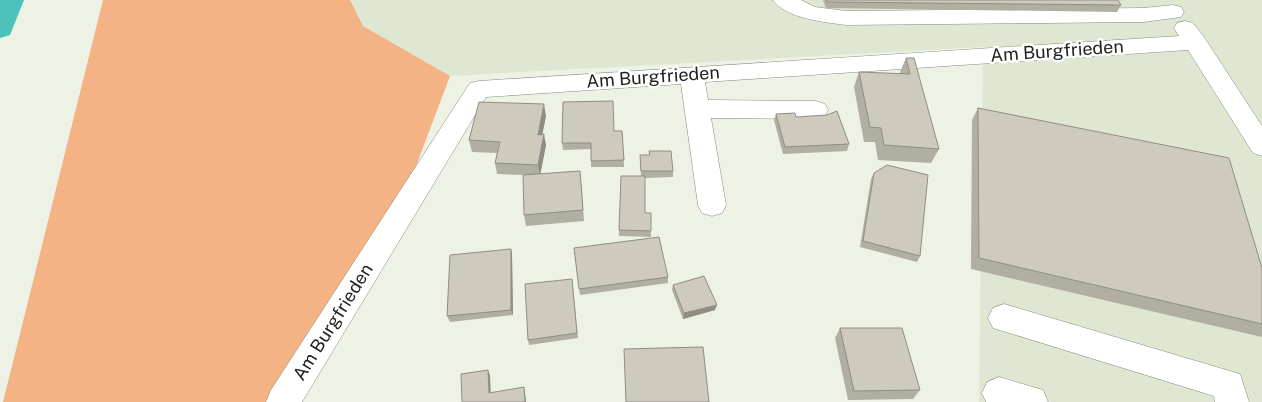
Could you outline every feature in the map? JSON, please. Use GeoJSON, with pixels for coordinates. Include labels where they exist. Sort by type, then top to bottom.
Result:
{"type":"FeatureCollection","features":[{"type":"Feature","properties":{"kind":"street"},"geometry":{"type":"LineString","coordinates":[[784,0],[810,12],[846,18],[1125,16],[1168,6],[1196,42],[1262,146]]}},
{"type":"Feature","properties":{"kind":"street","name":"Am Burgfrieden"},"geometry":{"type":"LineString","coordinates":[[283,402],[479,88],[1196,42]]}},
{"type":"Feature","properties":{"kind":"street"},"geometry":{"type":"LineString","coordinates":[[692,75],[712,205]]}},
{"type":"Feature","properties":{"kind":"street"},"geometry":{"type":"LineString","coordinates":[[697,109],[816,110]]}},
{"type":"Feature","properties":{"kind":"street"},"geometry":{"type":"LineString","coordinates":[[1004,318],[1228,385],[1232,402]]}},
{"type":"Feature","properties":{"kind":"street"},"geometry":{"type":"LineString","coordinates":[[999,393],[1031,402]]}},
{"type":"Feature","properties":{"kind":"shaded area"},"geometry":{"type":"Polygon","coordinates":[[[103,0],[350,0],[363,26],[450,76],[413,174],[267,402],[3,402],[103,0]]]}},
{"type":"Feature","properties":{"kind":"shaded area"},"geometry":{"type":"Polygon","coordinates":[[[350,0],[1262,0],[1262,402],[979,402],[983,47],[450,76],[363,26],[350,0]]]}},
{"type":"Feature","properties":{"kind":"building"},"geometry":{"type":"Polygon","coordinates":[[[827,0],[1118,0],[1121,5],[827,2],[827,0]]]}},
{"type":"Feature","properties":{"kind":"building"},"geometry":{"type":"Polygon","coordinates":[[[906,58],[914,58],[939,149],[884,145],[881,128],[870,127],[859,72],[910,74],[906,58]]]}},
{"type":"Feature","properties":{"kind":"building"},"geometry":{"type":"Polygon","coordinates":[[[613,101],[614,131],[622,131],[624,160],[591,161],[591,143],[562,143],[563,102],[613,101]]]}},
{"type":"Feature","properties":{"kind":"building"},"geometry":{"type":"Polygon","coordinates":[[[479,102],[544,104],[538,135],[544,134],[538,165],[495,163],[500,142],[469,140],[479,102]]]}},
{"type":"Feature","properties":{"kind":"building"},"geometry":{"type":"Polygon","coordinates":[[[978,108],[1229,158],[1262,268],[1262,324],[979,258],[978,108]]]}},
{"type":"Feature","properties":{"kind":"building"},"geometry":{"type":"Polygon","coordinates":[[[837,111],[849,144],[785,147],[776,114],[795,113],[796,117],[827,115],[837,111]]]}},
{"type":"Feature","properties":{"kind":"building"},"geometry":{"type":"Polygon","coordinates":[[[649,151],[671,151],[673,171],[641,171],[640,155],[650,155],[649,151]]]}},
{"type":"Feature","properties":{"kind":"building"},"geometry":{"type":"Polygon","coordinates":[[[887,165],[928,175],[920,256],[863,241],[874,173],[887,165]]]}},
{"type":"Feature","properties":{"kind":"building"},"geometry":{"type":"Polygon","coordinates":[[[580,171],[583,210],[524,215],[523,175],[580,171]]]}},
{"type":"Feature","properties":{"kind":"building"},"geometry":{"type":"Polygon","coordinates":[[[621,176],[645,176],[645,213],[651,213],[651,231],[619,230],[621,176]]]}},
{"type":"Feature","properties":{"kind":"building"},"geometry":{"type":"Polygon","coordinates":[[[659,237],[668,277],[579,289],[574,248],[659,237]]]}},
{"type":"Feature","properties":{"kind":"building"},"geometry":{"type":"Polygon","coordinates":[[[511,249],[511,310],[447,316],[450,255],[511,249]]]}},
{"type":"Feature","properties":{"kind":"building"},"geometry":{"type":"Polygon","coordinates":[[[704,276],[717,305],[684,313],[673,285],[704,276]]]}},
{"type":"Feature","properties":{"kind":"building"},"geometry":{"type":"Polygon","coordinates":[[[572,279],[577,333],[528,340],[525,284],[572,279]]]}},
{"type":"Feature","properties":{"kind":"building"},"geometry":{"type":"Polygon","coordinates":[[[840,328],[902,328],[920,390],[854,391],[840,328]]]}},
{"type":"Feature","properties":{"kind":"building"},"geometry":{"type":"Polygon","coordinates":[[[703,347],[709,402],[626,402],[624,349],[703,347]]]}},
{"type":"Feature","properties":{"kind":"building"},"geometry":{"type":"Polygon","coordinates":[[[488,370],[489,393],[524,387],[525,402],[462,402],[461,374],[488,370]]]}},
{"type":"Feature","properties":{"kind":"waterway"},"geometry":{"type":"LineString","coordinates":[[0,29],[11,0]]}}]}
